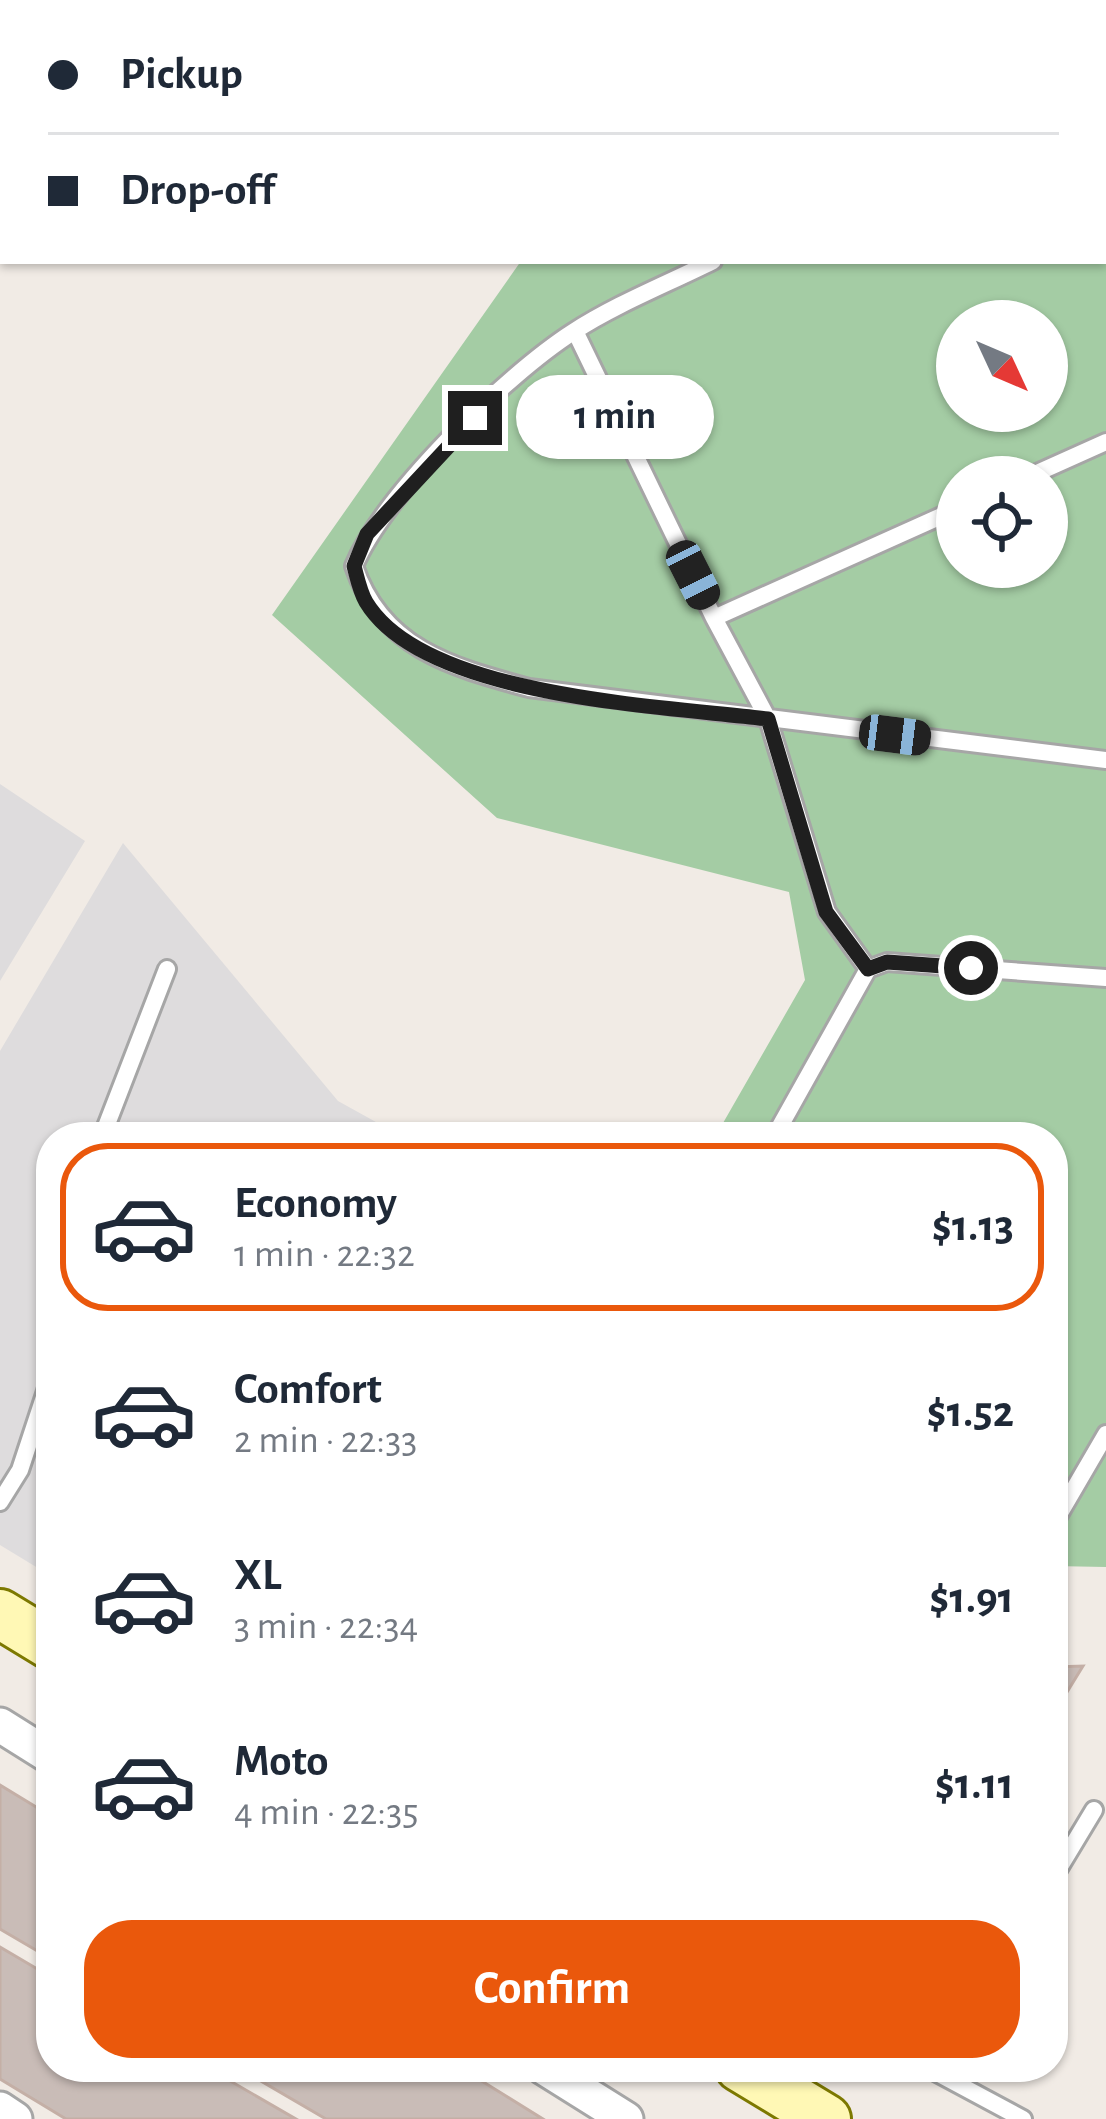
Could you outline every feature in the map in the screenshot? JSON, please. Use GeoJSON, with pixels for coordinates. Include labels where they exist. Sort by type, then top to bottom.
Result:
{"type":"FeatureCollection","features":[{"type":"Feature","properties":{"kind":"main road"},"geometry":{"type":"LineString","coordinates":[[0,1614],[36,1636]]}},
{"type":"Feature","properties":{"kind":"main road"},"geometry":{"type":"LineString","coordinates":[[761,2082],[805,2114]]}},
{"type":"Feature","properties":{"kind":"street"},"geometry":{"type":"LineString","coordinates":[[0,1725],[36,1748]]}},
{"type":"Feature","properties":{"kind":"street"},"geometry":{"type":"LineString","coordinates":[[567,2082],[626,2119]]}},
{"type":"Feature","properties":{"kind":"street"},"geometry":{"type":"LineString","coordinates":[[0,2109],[15,2119]]}},
{"type":"Feature","properties":{"kind":"lane"},"geometry":{"type":"LineString","coordinates":[[707,264],[574,331],[446,446],[367,534],[354,566],[366,602],[399,636],[461,670],[529,688],[1106,760]]}},
{"type":"Feature","properties":{"kind":"lane"},"geometry":{"type":"LineString","coordinates":[[574,331],[768,719],[826,912],[868,969]]}},
{"type":"Feature","properties":{"kind":"lane"},"geometry":{"type":"LineString","coordinates":[[1068,459],[1106,442]]}},
{"type":"Feature","properties":{"kind":"lane"},"geometry":{"type":"LineString","coordinates":[[714,618],[936,518]]}},
{"type":"Feature","properties":{"kind":"lane"},"geometry":{"type":"LineString","coordinates":[[782,1122],[868,969],[887,962],[1106,978]]}},
{"type":"Feature","properties":{"kind":"lane"},"geometry":{"type":"LineString","coordinates":[[108,1122],[167,969]]}},
{"type":"Feature","properties":{"kind":"lane"},"geometry":{"type":"LineString","coordinates":[[0,1502],[20,1470],[36,1421]]}},
{"type":"Feature","properties":{"kind":"lane"},"geometry":{"type":"LineString","coordinates":[[1068,1499],[1106,1434]]}},
{"type":"Feature","properties":{"kind":"lane"},"geometry":{"type":"LineString","coordinates":[[1068,1853],[1094,1810]]}},
{"type":"Feature","properties":{"kind":"lane"},"geometry":{"type":"LineString","coordinates":[[956,2082],[1023,2119]]}},
{"type":"Feature","properties":{"kind":"shaded area"},"geometry":{"type":"Polygon","coordinates":[[[0,784],[85,841],[0,981],[0,784]]]}},
{"type":"Feature","properties":{"kind":"shaded area"},"geometry":{"type":"Polygon","coordinates":[[[123,843],[338,1101],[376,1122],[36,1122],[36,1567],[0,1545],[0,1051],[123,843]]]}},
{"type":"Feature","properties":{"kind":"green space"},"geometry":{"type":"Polygon","coordinates":[[[519,264],[1106,264],[1106,1567],[1068,1566],[1068,1122],[724,1122],[805,980],[789,892],[497,818],[272,615],[519,264]]]}},
{"type":"Feature","properties":{"kind":"building"},"geometry":{"type":"Polygon","coordinates":[[[1068,1666],[1083,1666],[1068,1690],[1068,1666]]]}},
{"type":"Feature","properties":{"kind":"building"},"geometry":{"type":"Polygon","coordinates":[[[0,1785],[36,1807],[36,1950],[0,1929],[0,1785]]]}},
{"type":"Feature","properties":{"kind":"building"},"geometry":{"type":"Polygon","coordinates":[[[0,1947],[36,1968],[36,2082],[232,2082],[296,2119],[66,2119],[0,2079],[0,1947]]]}},
{"type":"Feature","properties":{"kind":"building"},"geometry":{"type":"Polygon","coordinates":[[[263,2082],[483,2082],[543,2119],[326,2119],[263,2082]]]}},
{"type":"Feature","properties":{"kind":"route"},"geometry":{"type":"LineString","coordinates":[[475,418],[367,534],[354,566],[366,602],[399,636],[461,670],[529,688],[768,719],[826,912],[868,969],[887,962],[971,968]]}}]}
